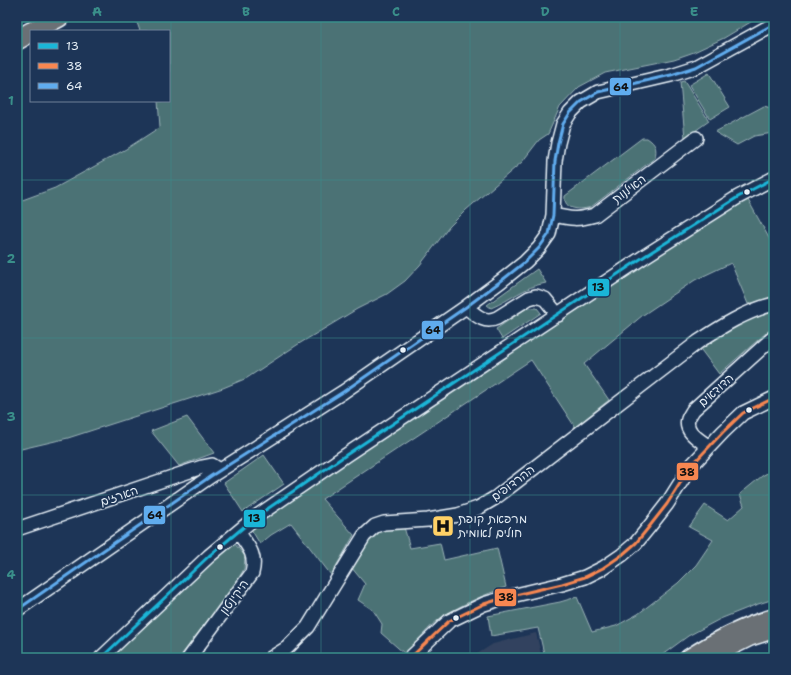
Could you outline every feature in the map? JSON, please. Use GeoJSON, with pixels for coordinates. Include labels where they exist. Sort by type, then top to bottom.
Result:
{"type":"FeatureCollection","features":[{"type":"Feature","properties":{"kind":"highway"},"geometry":{"type":"LineString","coordinates":[[36,30],[59,17]]}},
{"type":"Feature","properties":{"kind":"highway"},"geometry":{"type":"LineString","coordinates":[[17,40],[30,33]]}},
{"type":"Feature","properties":{"kind":"main road"},"geometry":{"type":"LineString","coordinates":[[688,658],[706,646],[774,612]]}},
{"type":"Feature","properties":{"kind":"main road"},"geometry":{"type":"LineString","coordinates":[[743,627],[774,617]]}},
{"type":"Feature","properties":{"kind":"main road"},"geometry":{"type":"LineString","coordinates":[[709,658],[743,641],[774,630]]}},
{"type":"Feature","properties":{"kind":"street"},"geometry":{"type":"LineString","coordinates":[[17,610],[220,470],[343,392],[466,307],[525,262],[539,248],[549,234],[553,215],[555,161],[558,143],[563,124],[570,113],[581,102],[598,92],[671,75],[696,67],[774,24]]}},
{"type":"Feature","properties":{"kind":"street","name":"האילנות"},"geometry":{"type":"LineString","coordinates":[[553,215],[571,219],[581,219],[595,215],[696,138]]}},
{"type":"Feature","properties":{"kind":"street"},"geometry":{"type":"LineString","coordinates":[[101,658],[209,556],[257,516],[346,455],[701,220],[738,197],[774,178]]}},
{"type":"Feature","properties":{"kind":"street"},"geometry":{"type":"LineString","coordinates":[[466,307],[480,318],[492,320],[529,298],[536,296],[545,299],[558,315]]}},
{"type":"Feature","properties":{"kind":"street","name":"ההרדופים"},"geometry":{"type":"LineString","coordinates":[[271,658],[287,648],[308,627],[364,536],[375,526],[384,523],[428,520],[458,515],[478,508],[495,498],[698,342],[728,322],[759,308],[774,304]]}},
{"type":"Feature","properties":{"kind":"street","name":"הדודאים"},"geometry":{"type":"LineString","coordinates":[[709,447],[692,434],[688,419],[694,410],[774,337]]}},
{"type":"Feature","properties":{"kind":"street"},"geometry":{"type":"LineString","coordinates":[[410,658],[449,621],[484,604],[562,584],[585,576],[603,568],[622,555],[636,543],[667,504],[691,466],[709,447],[743,413],[774,398]]}},
{"type":"Feature","properties":{"kind":"street","name":"הארזים"},"geometry":{"type":"LineString","coordinates":[[17,529],[202,467],[212,465],[220,470]]}},
{"type":"Feature","properties":{"kind":"street","name":"היקינטון"},"geometry":{"type":"LineString","coordinates":[[189,658],[252,573],[254,564],[253,556],[238,532]]}},
{"type":"Feature","properties":{"kind":"shaded area"},"geometry":{"type":"Polygon","coordinates":[[[536,633],[542,658],[471,658],[493,644],[536,633]]]}},
{"type":"Feature","properties":{"kind":"green space"},"geometry":{"type":"Polygon","coordinates":[[[135,17],[759,17],[724,38],[694,52],[674,59],[605,73],[579,87],[560,107],[548,134],[539,140],[522,162],[466,210],[449,227],[420,265],[405,281],[387,294],[357,309],[297,345],[247,378],[223,388],[68,438],[17,450],[17,202],[55,188],[126,149],[160,127],[158,102],[170,102],[170,30],[140,30],[135,17]]]}},
{"type":"Feature","properties":{"kind":"green space"},"geometry":{"type":"Polygon","coordinates":[[[709,73],[730,107],[710,119],[689,85],[709,73]]]}},
{"type":"Feature","properties":{"kind":"green space"},"geometry":{"type":"Polygon","coordinates":[[[684,81],[709,121],[685,138],[680,82],[684,81]]]}},
{"type":"Feature","properties":{"kind":"green space"},"geometry":{"type":"Polygon","coordinates":[[[764,106],[774,109],[774,135],[773,133],[754,136],[737,145],[715,132],[764,106]]]}},
{"type":"Feature","properties":{"kind":"green space"},"geometry":{"type":"Polygon","coordinates":[[[642,138],[647,138],[654,144],[656,149],[655,158],[591,207],[578,209],[570,207],[567,204],[565,201],[565,196],[642,138]]]}},
{"type":"Feature","properties":{"kind":"green space"},"geometry":{"type":"Polygon","coordinates":[[[748,200],[774,247],[774,298],[748,304],[731,263],[695,280],[643,315],[584,364],[609,400],[575,427],[531,360],[322,499],[354,535],[331,575],[291,523],[271,535],[260,544],[251,529],[260,521],[656,257],[748,200]]]}},
{"type":"Feature","properties":{"kind":"green space"},"geometry":{"type":"Polygon","coordinates":[[[537,269],[546,283],[531,287],[491,308],[487,305],[537,269]]]}},
{"type":"Feature","properties":{"kind":"green space"},"geometry":{"type":"Polygon","coordinates":[[[527,308],[537,308],[541,313],[502,339],[496,329],[527,308]]]}},
{"type":"Feature","properties":{"kind":"green space"},"geometry":{"type":"Polygon","coordinates":[[[774,312],[774,326],[719,374],[701,350],[720,335],[751,317],[774,312]]]}},
{"type":"Feature","properties":{"kind":"green space"},"geometry":{"type":"Polygon","coordinates":[[[187,417],[214,453],[179,466],[151,431],[187,417]]]}},
{"type":"Feature","properties":{"kind":"green space"},"geometry":{"type":"Polygon","coordinates":[[[264,455],[284,484],[243,512],[224,483],[264,455]]]}},
{"type":"Feature","properties":{"kind":"green space"},"geometry":{"type":"Polygon","coordinates":[[[774,469],[774,599],[720,619],[688,636],[658,658],[545,658],[538,628],[491,636],[488,616],[560,602],[577,597],[592,632],[616,626],[638,614],[678,583],[696,565],[713,540],[689,527],[705,505],[728,520],[744,506],[740,494],[762,476],[774,469]]]}},
{"type":"Feature","properties":{"kind":"green space"},"geometry":{"type":"Polygon","coordinates":[[[404,527],[410,548],[440,543],[444,560],[497,548],[506,587],[473,600],[442,617],[427,630],[405,654],[381,633],[382,624],[373,610],[358,600],[365,584],[351,567],[370,536],[378,530],[404,527]]]}},
{"type":"Feature","properties":{"kind":"green space"},"geometry":{"type":"Polygon","coordinates":[[[234,543],[245,556],[244,569],[234,586],[179,658],[110,658],[213,561],[234,543]]]}},
{"type":"Feature","properties":{"kind":"transit line","name":"64"},"geometry":{"type":"LineString","coordinates":[[17,610],[211,476],[343,392],[466,307],[525,262],[539,248],[549,234],[553,215],[555,161],[558,143],[563,124],[570,113],[581,102],[598,92],[671,75],[696,67],[774,24]]}},
{"type":"Feature","properties":{"kind":"transit line","name":"13"},"geometry":{"type":"LineString","coordinates":[[101,658],[209,556],[257,516],[645,256],[738,197],[774,178]]}},
{"type":"Feature","properties":{"kind":"transit line","name":"38"},"geometry":{"type":"LineString","coordinates":[[410,658],[449,621],[484,604],[585,577],[603,568],[622,555],[636,543],[667,504],[691,466],[723,432],[743,413],[774,398]]}},
{"type":"Feature","properties":{"kind":"place","name":"מרפאת קופת חולים לאומית"},"geometry":{"type":"Point","coordinates":[443,526]}}]}
